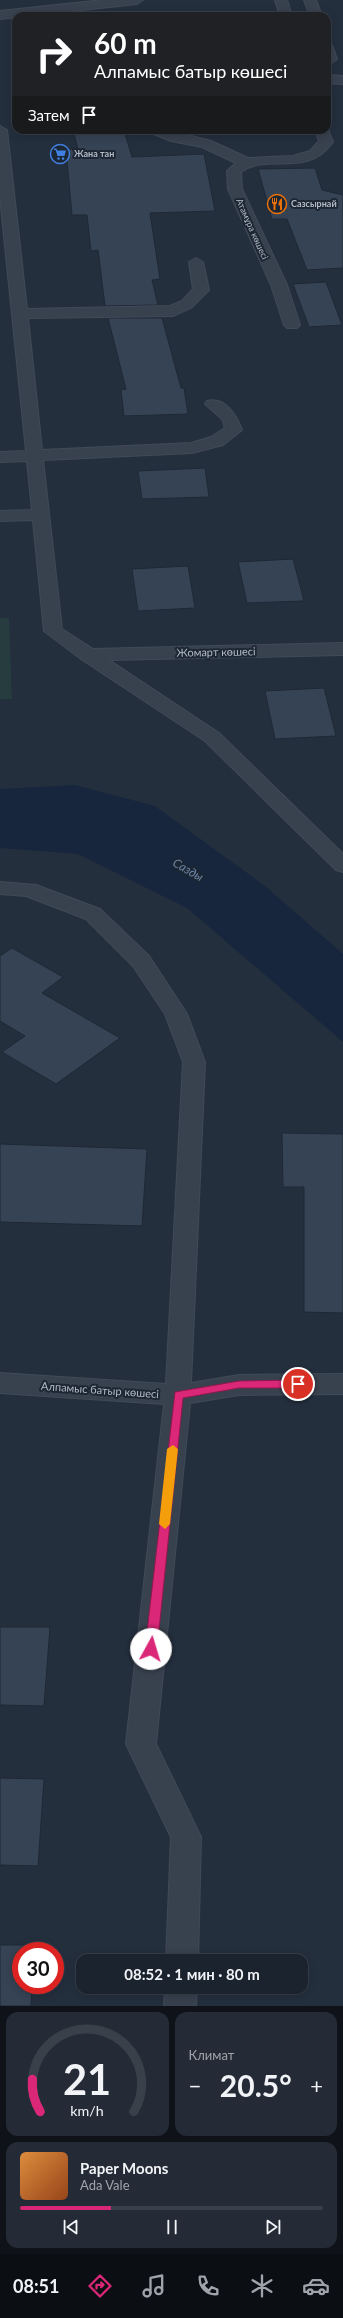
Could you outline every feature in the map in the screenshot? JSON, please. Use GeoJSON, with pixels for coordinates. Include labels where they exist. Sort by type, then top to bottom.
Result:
{"type":"FeatureCollection","features":[{"type":"Feature","properties":{"kind":"street"},"geometry":{"type":"LineString","coordinates":[[27,12],[137,0]]}},
{"type":"Feature","properties":{"kind":"street"},"geometry":{"type":"LineString","coordinates":[[281,0],[285,12]]}},
{"type":"Feature","properties":{"kind":"street"},"geometry":{"type":"LineString","coordinates":[[310,0],[314,12]]}},
{"type":"Feature","properties":{"kind":"street"},"geometry":{"type":"LineString","coordinates":[[0,15],[12,14]]}},
{"type":"Feature","properties":{"kind":"street"},"geometry":{"type":"LineString","coordinates":[[331,79],[343,80]]}},
{"type":"Feature","properties":{"kind":"street"},"geometry":{"type":"LineString","coordinates":[[0,130],[7,263],[20,314],[53,631],[212,737],[343,866]]}},
{"type":"Feature","properties":{"kind":"street"},"geometry":{"type":"LineString","coordinates":[[166,134],[176,138],[206,144],[246,162],[293,160],[315,154],[326,142],[323,134]]}},
{"type":"Feature","properties":{"kind":"street","name":"Атамұра көшесі"},"geometry":{"type":"LineString","coordinates":[[246,162],[234,171],[235,189],[278,285],[292,325]]}},
{"type":"Feature","properties":{"kind":"street"},"geometry":{"type":"LineString","coordinates":[[20,314],[173,310],[187,304],[201,290],[196,262]]}},
{"type":"Feature","properties":{"kind":"street"},"geometry":{"type":"LineString","coordinates":[[0,457],[192,448],[217,441],[234,430],[229,417],[213,404]]}},
{"type":"Feature","properties":{"kind":"street"},"geometry":{"type":"LineString","coordinates":[[0,516],[41,515]]}},
{"type":"Feature","properties":{"kind":"street","name":"Жомарт көшесі"},"geometry":{"type":"LineString","coordinates":[[88,655],[343,649]]}},
{"type":"Feature","properties":{"kind":"street"},"geometry":{"type":"LineString","coordinates":[[0,888],[28,890],[93,914],[141,961],[176,1014],[194,1062],[178,1395],[141,1744],[186,1837],[182,1954]]}},
{"type":"Feature","properties":{"kind":"street","name":"Алпамыс батыр көшесі"},"geometry":{"type":"LineString","coordinates":[[0,1384],[178,1395],[239,1384],[343,1384]]}},
{"type":"Feature","properties":{"kind":"street"},"geometry":{"type":"LineString","coordinates":[[180,2006],[181,1994]]}},
{"type":"Feature","properties":{"kind":"green space"},"geometry":{"type":"Polygon","coordinates":[[[0,618],[9,618],[12,699],[0,699],[0,618]]]}},
{"type":"Feature","properties":{"kind":"water","name":"Сазды"},"geometry":{"type":"Polygon","coordinates":[[[75,785],[155,806],[265,886],[343,954],[343,1042],[187,908],[78,854],[0,848],[0,789],[75,785]]]}},
{"type":"Feature","properties":{"kind":"building"},"geometry":{"type":"Polygon","coordinates":[[[74,134],[125,134],[132,157],[204,154],[215,211],[150,213],[160,279],[152,280],[158,305],[105,306],[98,250],[91,251],[87,215],[72,215],[66,149],[78,149],[74,134]]]}},
{"type":"Feature","properties":{"kind":"building"},"geometry":{"type":"Polygon","coordinates":[[[315,168],[322,190],[343,195],[343,268],[307,270],[287,219],[272,219],[258,169],[315,168]]]}},
{"type":"Feature","properties":{"kind":"building"},"geometry":{"type":"Polygon","coordinates":[[[326,282],[342,325],[309,327],[293,284],[326,282]]]}},
{"type":"Feature","properties":{"kind":"building"},"geometry":{"type":"Polygon","coordinates":[[[108,318],[162,318],[181,388],[184,388],[188,414],[124,416],[121,390],[126,389],[108,318]]]}},
{"type":"Feature","properties":{"kind":"building"},"geometry":{"type":"Polygon","coordinates":[[[205,468],[209,497],[142,499],[138,471],[205,468]]]}},
{"type":"Feature","properties":{"kind":"building"},"geometry":{"type":"Polygon","coordinates":[[[293,559],[304,601],[247,603],[238,562],[293,559]]]}},
{"type":"Feature","properties":{"kind":"building"},"geometry":{"type":"Polygon","coordinates":[[[188,566],[195,608],[138,611],[132,569],[188,566]]]}},
{"type":"Feature","properties":{"kind":"building"},"geometry":{"type":"Polygon","coordinates":[[[324,688],[336,736],[275,739],[265,691],[324,688]]]}},
{"type":"Feature","properties":{"kind":"building"},"geometry":{"type":"Polygon","coordinates":[[[12,948],[63,977],[42,993],[120,1038],[56,1084],[2,1052],[25,1036],[0,1021],[0,956],[12,948]]]}},
{"type":"Feature","properties":{"kind":"building"},"geometry":{"type":"Polygon","coordinates":[[[282,1133],[343,1134],[343,1313],[304,1312],[304,1187],[283,1187],[282,1133]]]}},
{"type":"Feature","properties":{"kind":"building"},"geometry":{"type":"Polygon","coordinates":[[[0,1144],[147,1149],[142,1226],[0,1222],[0,1144]]]}},
{"type":"Feature","properties":{"kind":"building"},"geometry":{"type":"Polygon","coordinates":[[[0,1627],[50,1627],[44,1706],[0,1705],[0,1627]]]}},
{"type":"Feature","properties":{"kind":"building"},"geometry":{"type":"Polygon","coordinates":[[[0,1778],[44,1779],[38,1866],[0,1865],[0,1778]]]}},
{"type":"Feature","properties":{"kind":"building"},"geometry":{"type":"Polygon","coordinates":[[[0,1945],[12,1945],[12,1994],[32,1994],[31,2006],[0,2006],[0,1945]]]}},
{"type":"Feature","properties":{"kind":"slow traffic"},"geometry":{"type":"LineString","coordinates":[[165,1524],[173,1449]]}},
{"type":"Feature","properties":{"kind":"place","name":"Жана тан"},"geometry":{"type":"Point","coordinates":[60,154]}},
{"type":"Feature","properties":{"kind":"place","name":"Сазсырнай"},"geometry":{"type":"Point","coordinates":[277,204]}},
{"type":"Feature","properties":{"kind":"route"},"geometry":{"type":"LineString","coordinates":[[151,1649],[178,1395],[239,1384],[298,1384]]}}]}
